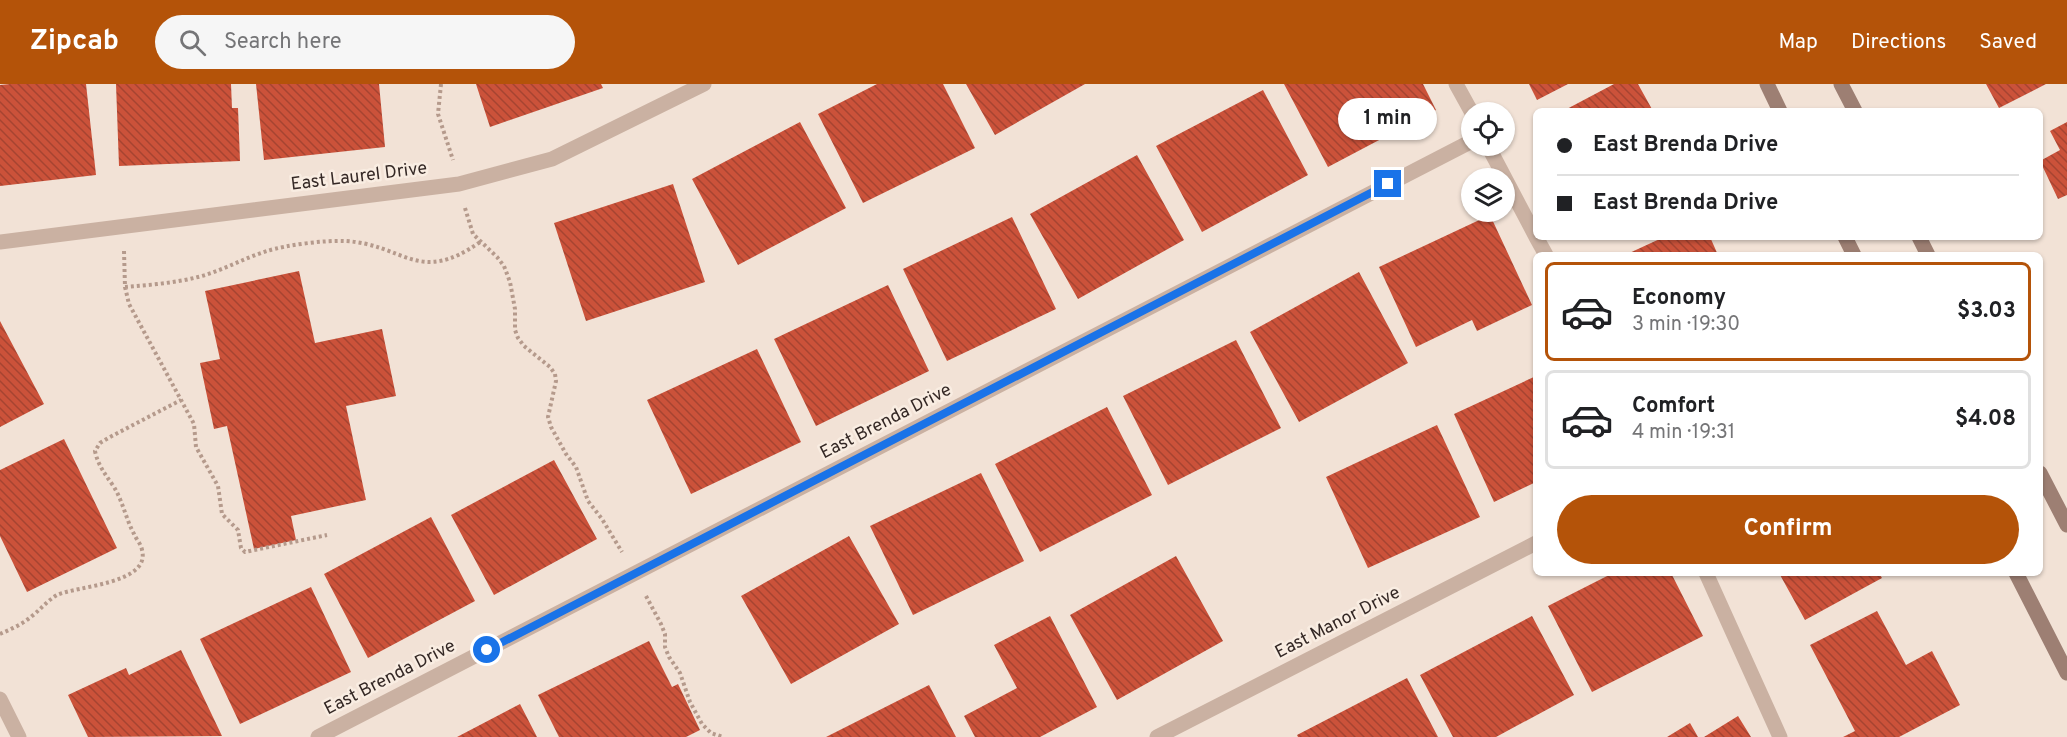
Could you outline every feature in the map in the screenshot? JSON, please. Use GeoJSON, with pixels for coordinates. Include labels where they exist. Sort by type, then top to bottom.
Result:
{"type":"FeatureCollection","features":[{"type":"Feature","properties":{"kind":"street","name":"East Laurel Drive"},"geometry":{"type":"LineString","coordinates":[[0,242],[459,184],[552,159],[704,84]]}},
{"type":"Feature","properties":{"kind":"street"},"geometry":{"type":"LineString","coordinates":[[1456,84],[1466,102]]}},
{"type":"Feature","properties":{"kind":"street"},"geometry":{"type":"LineString","coordinates":[[1767,84],[1779,108]]}},
{"type":"Feature","properties":{"kind":"street"},"geometry":{"type":"LineString","coordinates":[[1841,84],[1853,108]]}},
{"type":"Feature","properties":{"kind":"street","name":"East Brenda Drive"},"geometry":{"type":"LineString","coordinates":[[318,737],[1461,147]]}},
{"type":"Feature","properties":{"kind":"street"},"geometry":{"type":"LineString","coordinates":[[1493,156],[1533,231]]}},
{"type":"Feature","properties":{"kind":"street"},"geometry":{"type":"LineString","coordinates":[[2043,479],[2067,525]]}},
{"type":"Feature","properties":{"kind":"street","name":"East Manor Drive"},"geometry":{"type":"LineString","coordinates":[[1157,737],[1533,545]]}},
{"type":"Feature","properties":{"kind":"street"},"geometry":{"type":"LineString","coordinates":[[1707,576],[1780,737]]}},
{"type":"Feature","properties":{"kind":"street"},"geometry":{"type":"LineString","coordinates":[[2018,576],[2067,673]]}},
{"type":"Feature","properties":{"kind":"street"},"geometry":{"type":"LineString","coordinates":[[0,699],[19,737]]}},
{"type":"Feature","properties":{"kind":"path"},"geometry":{"type":"LineString","coordinates":[[441,84],[438,114],[448,140],[466,217],[473,234],[504,266],[510,282],[515,309],[515,330],[518,338],[555,374],[556,381],[548,417],[551,427],[576,467],[588,501],[602,519],[635,573],[662,624],[665,647],[680,673],[690,702],[702,724],[711,733],[723,737]]}},
{"type":"Feature","properties":{"kind":"path"},"geometry":{"type":"LineString","coordinates":[[123,226],[125,287],[129,304],[194,424],[196,447],[218,486],[222,514],[238,530],[241,548],[244,552],[327,535]]}},
{"type":"Feature","properties":{"kind":"path"},"geometry":{"type":"LineString","coordinates":[[125,287],[198,278],[267,251],[293,246],[344,241],[362,244],[418,262],[436,263],[463,254],[480,242]]}},
{"type":"Feature","properties":{"kind":"path"},"geometry":{"type":"LineString","coordinates":[[0,634],[31,617],[57,595],[110,582],[138,568],[143,561],[141,547],[133,533],[120,497],[101,470],[95,451],[100,443],[110,437],[181,400]]}},
{"type":"Feature","properties":{"kind":"building"},"geometry":{"type":"Polygon","coordinates":[[[86,84],[96,175],[0,186],[0,85],[86,84]]]}},
{"type":"Feature","properties":{"kind":"building"},"geometry":{"type":"Polygon","coordinates":[[[116,84],[231,84],[232,108],[238,108],[240,161],[119,166],[116,84]]]}},
{"type":"Feature","properties":{"kind":"building"},"geometry":{"type":"Polygon","coordinates":[[[256,84],[379,84],[385,147],[264,160],[256,84]]]}},
{"type":"Feature","properties":{"kind":"building"},"geometry":{"type":"Polygon","coordinates":[[[476,84],[601,84],[603,88],[490,127],[476,84]]]}},
{"type":"Feature","properties":{"kind":"building"},"geometry":{"type":"Polygon","coordinates":[[[877,84],[943,84],[975,148],[863,203],[818,114],[877,84]]]}},
{"type":"Feature","properties":{"kind":"building"},"geometry":{"type":"Polygon","coordinates":[[[966,84],[1085,84],[995,135],[966,84]]]}},
{"type":"Feature","properties":{"kind":"building"},"geometry":{"type":"Polygon","coordinates":[[[1284,84],[1423,84],[1436,110],[1328,167],[1284,84]]]}},
{"type":"Feature","properties":{"kind":"building"},"geometry":{"type":"Polygon","coordinates":[[[1529,84],[1568,84],[1537,100],[1529,84]]]}},
{"type":"Feature","properties":{"kind":"building"},"geometry":{"type":"Polygon","coordinates":[[[1614,84],[1638,84],[1651,108],[1569,108],[1614,84]]]}},
{"type":"Feature","properties":{"kind":"building"},"geometry":{"type":"Polygon","coordinates":[[[1986,84],[2046,84],[1999,108],[1986,84]]]}},
{"type":"Feature","properties":{"kind":"building"},"geometry":{"type":"Polygon","coordinates":[[[1263,90],[1308,175],[1202,232],[1156,146],[1263,90]]]}},
{"type":"Feature","properties":{"kind":"building"},"geometry":{"type":"Polygon","coordinates":[[[800,122],[846,208],[738,265],[692,179],[800,122]]]}},
{"type":"Feature","properties":{"kind":"building"},"geometry":{"type":"Polygon","coordinates":[[[2067,122],[2067,195],[2058,199],[2043,167],[2043,159],[2060,150],[2050,131],[2067,122]]]}},
{"type":"Feature","properties":{"kind":"building"},"geometry":{"type":"Polygon","coordinates":[[[1137,155],[1184,240],[1078,299],[1030,214],[1137,155]]]}},
{"type":"Feature","properties":{"kind":"building"},"geometry":{"type":"Polygon","coordinates":[[[673,184],[705,282],[586,321],[554,223],[673,184]]]}},
{"type":"Feature","properties":{"kind":"building"},"geometry":{"type":"Polygon","coordinates":[[[1012,217],[1056,309],[947,361],[903,269],[1012,217]]]}},
{"type":"Feature","properties":{"kind":"building"},"geometry":{"type":"Polygon","coordinates":[[[1475,222],[1493,222],[1532,305],[1477,331],[1472,320],[1416,347],[1379,267],[1475,222]]]}},
{"type":"Feature","properties":{"kind":"building"},"geometry":{"type":"Polygon","coordinates":[[[1658,240],[1711,240],[1717,252],[1632,252],[1658,240]]]}},
{"type":"Feature","properties":{"kind":"building"},"geometry":{"type":"Polygon","coordinates":[[[299,271],[315,343],[382,329],[396,396],[346,406],[366,500],[291,516],[296,540],[254,549],[227,426],[214,429],[200,363],[220,359],[205,291],[299,271]]]}},
{"type":"Feature","properties":{"kind":"building"},"geometry":{"type":"Polygon","coordinates":[[[1359,272],[1408,363],[1299,422],[1250,332],[1359,272]]]}},
{"type":"Feature","properties":{"kind":"building"},"geometry":{"type":"Polygon","coordinates":[[[888,285],[929,371],[816,426],[774,339],[888,285]]]}},
{"type":"Feature","properties":{"kind":"building"},"geometry":{"type":"Polygon","coordinates":[[[0,321],[44,404],[0,427],[0,321]]]}},
{"type":"Feature","properties":{"kind":"building"},"geometry":{"type":"Polygon","coordinates":[[[1236,340],[1281,428],[1168,485],[1123,396],[1236,340]]]}},
{"type":"Feature","properties":{"kind":"building"},"geometry":{"type":"Polygon","coordinates":[[[757,349],[801,442],[691,494],[647,400],[757,349]]]}},
{"type":"Feature","properties":{"kind":"building"},"geometry":{"type":"Polygon","coordinates":[[[1533,377],[1533,483],[1494,502],[1454,414],[1533,377]]]}},
{"type":"Feature","properties":{"kind":"building"},"geometry":{"type":"Polygon","coordinates":[[[1107,407],[1152,495],[1040,552],[995,464],[1107,407]]]}},
{"type":"Feature","properties":{"kind":"building"},"geometry":{"type":"Polygon","coordinates":[[[1437,425],[1480,517],[1368,568],[1326,477],[1437,425]]]}},
{"type":"Feature","properties":{"kind":"building"},"geometry":{"type":"Polygon","coordinates":[[[64,439],[117,548],[27,592],[0,536],[0,470],[64,439]]]}},
{"type":"Feature","properties":{"kind":"building"},"geometry":{"type":"Polygon","coordinates":[[[554,460],[597,539],[494,595],[451,515],[554,460]]]}},
{"type":"Feature","properties":{"kind":"building"},"geometry":{"type":"Polygon","coordinates":[[[981,473],[1024,561],[913,615],[870,526],[981,473]]]}},
{"type":"Feature","properties":{"kind":"building"},"geometry":{"type":"Polygon","coordinates":[[[431,517],[475,601],[368,658],[324,574],[431,517]]]}},
{"type":"Feature","properties":{"kind":"building"},"geometry":{"type":"Polygon","coordinates":[[[849,536],[899,624],[791,684],[741,596],[849,536]]]}},
{"type":"Feature","properties":{"kind":"building"},"geometry":{"type":"Polygon","coordinates":[[[1176,556],[1223,641],[1117,700],[1070,615],[1176,556]]]}},
{"type":"Feature","properties":{"kind":"building"},"geometry":{"type":"Polygon","coordinates":[[[1607,576],[1673,576],[1703,636],[1592,692],[1548,606],[1607,576]]]}},
{"type":"Feature","properties":{"kind":"building"},"geometry":{"type":"Polygon","coordinates":[[[1781,576],[1881,576],[1882,578],[1805,620],[1781,576]]]}},
{"type":"Feature","properties":{"kind":"building"},"geometry":{"type":"Polygon","coordinates":[[[311,587],[351,672],[240,724],[200,639],[311,587]]]}},
{"type":"Feature","properties":{"kind":"building"},"geometry":{"type":"Polygon","coordinates":[[[1877,611],[1906,665],[1932,651],[1960,705],[1899,737],[1843,737],[1855,731],[1810,645],[1877,611]]]}},
{"type":"Feature","properties":{"kind":"building"},"geometry":{"type":"Polygon","coordinates":[[[1050,616],[1097,707],[1040,737],[975,737],[964,716],[1017,688],[994,645],[1050,616]]]}},
{"type":"Feature","properties":{"kind":"building"},"geometry":{"type":"Polygon","coordinates":[[[1532,616],[1574,695],[1496,737],[1453,737],[1420,675],[1532,616]]]}},
{"type":"Feature","properties":{"kind":"building"},"geometry":{"type":"Polygon","coordinates":[[[649,641],[672,687],[678,684],[700,730],[686,737],[559,737],[538,695],[649,641]]]}},
{"type":"Feature","properties":{"kind":"building"},"geometry":{"type":"Polygon","coordinates":[[[181,650],[222,736],[88,737],[68,695],[126,668],[129,675],[181,650]]]}},
{"type":"Feature","properties":{"kind":"building"},"geometry":{"type":"Polygon","coordinates":[[[1407,678],[1438,737],[1298,737],[1297,735],[1407,678]]]}},
{"type":"Feature","properties":{"kind":"building"},"geometry":{"type":"Polygon","coordinates":[[[929,685],[956,737],[826,737],[929,685]]]}},
{"type":"Feature","properties":{"kind":"building"},"geometry":{"type":"Polygon","coordinates":[[[520,704],[537,737],[457,737],[520,704]]]}},
{"type":"Feature","properties":{"kind":"building"},"geometry":{"type":"Polygon","coordinates":[[[1738,716],[1751,737],[1704,737],[1738,716]]]}},
{"type":"Feature","properties":{"kind":"building"},"geometry":{"type":"Polygon","coordinates":[[[1690,723],[1698,737],[1667,737],[1690,723]]]}},
{"type":"Feature","properties":{"kind":"route"},"geometry":{"type":"LineString","coordinates":[[487,650],[1388,184]]}}]}
